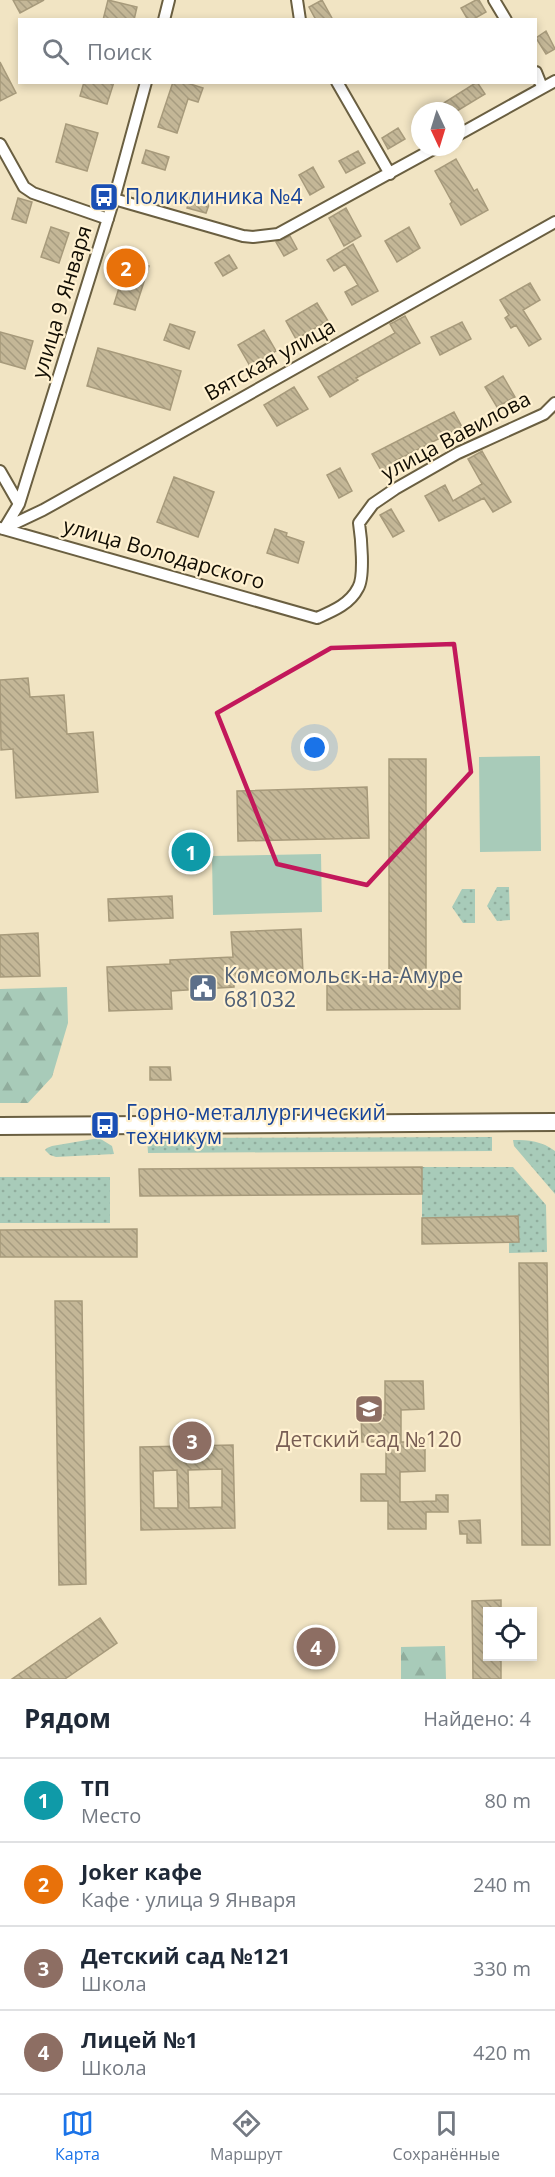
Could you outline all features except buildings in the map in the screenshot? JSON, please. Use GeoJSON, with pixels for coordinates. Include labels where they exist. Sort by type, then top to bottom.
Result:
{"type":"FeatureCollection","features":[{"type":"Feature","properties":{"kind":"main road"},"geometry":{"type":"LineString","coordinates":[[0,1126],[555,1122]]}},
{"type":"Feature","properties":{"kind":"street"},"geometry":{"type":"LineString","coordinates":[[164,18],[169,0]]}},
{"type":"Feature","properties":{"kind":"street"},"geometry":{"type":"LineString","coordinates":[[297,0],[300,18]]}},
{"type":"Feature","properties":{"kind":"street"},"geometry":{"type":"LineString","coordinates":[[494,0],[505,18]]}},
{"type":"Feature","properties":{"kind":"street"},"geometry":{"type":"LineString","coordinates":[[537,74],[542,87]]}},
{"type":"Feature","properties":{"kind":"street"},"geometry":{"type":"LineString","coordinates":[[465,131],[555,81]]}},
{"type":"Feature","properties":{"kind":"street","name":"улица 9 Января"},"geometry":{"type":"LineString","coordinates":[[2,529],[19,504],[108,219],[145,84]]}},
{"type":"Feature","properties":{"kind":"street"},"geometry":{"type":"LineString","coordinates":[[338,84],[390,174]]}},
{"type":"Feature","properties":{"kind":"street"},"geometry":{"type":"LineString","coordinates":[[0,144],[24,187],[33,193],[108,219]]}},
{"type":"Feature","properties":{"kind":"street"},"geometry":{"type":"LineString","coordinates":[[114,199],[243,236],[278,234],[421,156]]}},
{"type":"Feature","properties":{"kind":"street","name":"Вятская улица"},"geometry":{"type":"LineString","coordinates":[[2,529],[43,510],[555,222]]}},
{"type":"Feature","properties":{"kind":"street","name":"улица Вавилова"},"geometry":{"type":"LineString","coordinates":[[317,618],[340,608],[359,587],[363,543],[359,523],[373,504],[458,453],[543,414],[555,403]]}},
{"type":"Feature","properties":{"kind":"street"},"geometry":{"type":"LineString","coordinates":[[0,471],[19,504]]}},
{"type":"Feature","properties":{"kind":"street","name":"улица Володарского"},"geometry":{"type":"LineString","coordinates":[[2,529],[317,618]]}},
{"type":"Feature","properties":{"kind":"highlighted area"},"geometry":{"type":"Polygon","coordinates":[[[454,644],[471,772],[367,885],[277,864],[217,713],[331,648],[454,644]]]}},
{"type":"Feature","properties":{"kind":"green space"},"geometry":{"type":"Polygon","coordinates":[[[540,756],[541,851],[480,852],[479,757],[540,756]]]}},
{"type":"Feature","properties":{"kind":"green space"},"geometry":{"type":"Polygon","coordinates":[[[321,854],[322,912],[213,915],[212,856],[321,854]]]}},
{"type":"Feature","properties":{"kind":"green space"},"geometry":{"type":"Polygon","coordinates":[[[497,887],[509,887],[510,920],[497,921],[487,906],[497,887]]]}},
{"type":"Feature","properties":{"kind":"green space"},"geometry":{"type":"Polygon","coordinates":[[[462,889],[475,889],[475,923],[463,923],[452,907],[462,889]]]}},
{"type":"Feature","properties":{"kind":"green space"},"geometry":{"type":"Polygon","coordinates":[[[67,987],[68,1023],[52,1077],[28,1103],[0,1103],[0,989],[67,987]]]}},
{"type":"Feature","properties":{"kind":"green space"},"geometry":{"type":"Polygon","coordinates":[[[492,1137],[492,1151],[148,1153],[147,1138],[492,1137]]]}},
{"type":"Feature","properties":{"kind":"green space"},"geometry":{"type":"Polygon","coordinates":[[[99,1138],[112,1146],[114,1154],[56,1157],[45,1150],[52,1146],[99,1138]]]}},
{"type":"Feature","properties":{"kind":"green space"},"geometry":{"type":"Polygon","coordinates":[[[513,1140],[535,1142],[555,1151],[555,1194],[514,1146],[513,1140]]]}},
{"type":"Feature","properties":{"kind":"green space"},"geometry":{"type":"Polygon","coordinates":[[[422,1167],[513,1167],[546,1205],[547,1252],[509,1253],[509,1242],[519,1242],[518,1217],[422,1218],[422,1167]]]}},
{"type":"Feature","properties":{"kind":"green space"},"geometry":{"type":"Polygon","coordinates":[[[0,1177],[110,1177],[110,1223],[0,1223],[0,1177]]]}},
{"type":"Feature","properties":{"kind":"green space"},"geometry":{"type":"Polygon","coordinates":[[[445,1646],[446,1679],[401,1679],[401,1647],[445,1646]]]}},
{"type":"Feature","properties":{"kind":"place","name":"Поликлиника №4"},"geometry":{"type":"Point","coordinates":[104,197]}},
{"type":"Feature","properties":{"kind":"place","name":"Joker кафе"},"geometry":{"type":"Point","coordinates":[126,268]}},
{"type":"Feature","properties":{"kind":"place","name":"ТП"},"geometry":{"type":"Point","coordinates":[191,852]}},
{"type":"Feature","properties":{"kind":"place","name":"Комсомольск-на-Амуре 681032"},"geometry":{"type":"Point","coordinates":[203,988]}},
{"type":"Feature","properties":{"kind":"place","name":"Горно-металлургический техникум"},"geometry":{"type":"Point","coordinates":[105,1125]}},
{"type":"Feature","properties":{"kind":"place","name":"Детский сад №120"},"geometry":{"type":"Point","coordinates":[369,1409]}},
{"type":"Feature","properties":{"kind":"place","name":"Детский сад №121"},"geometry":{"type":"Point","coordinates":[192,1441]}},
{"type":"Feature","properties":{"kind":"place","name":"Лицей №1"},"geometry":{"type":"Point","coordinates":[316,1647]}}]}
